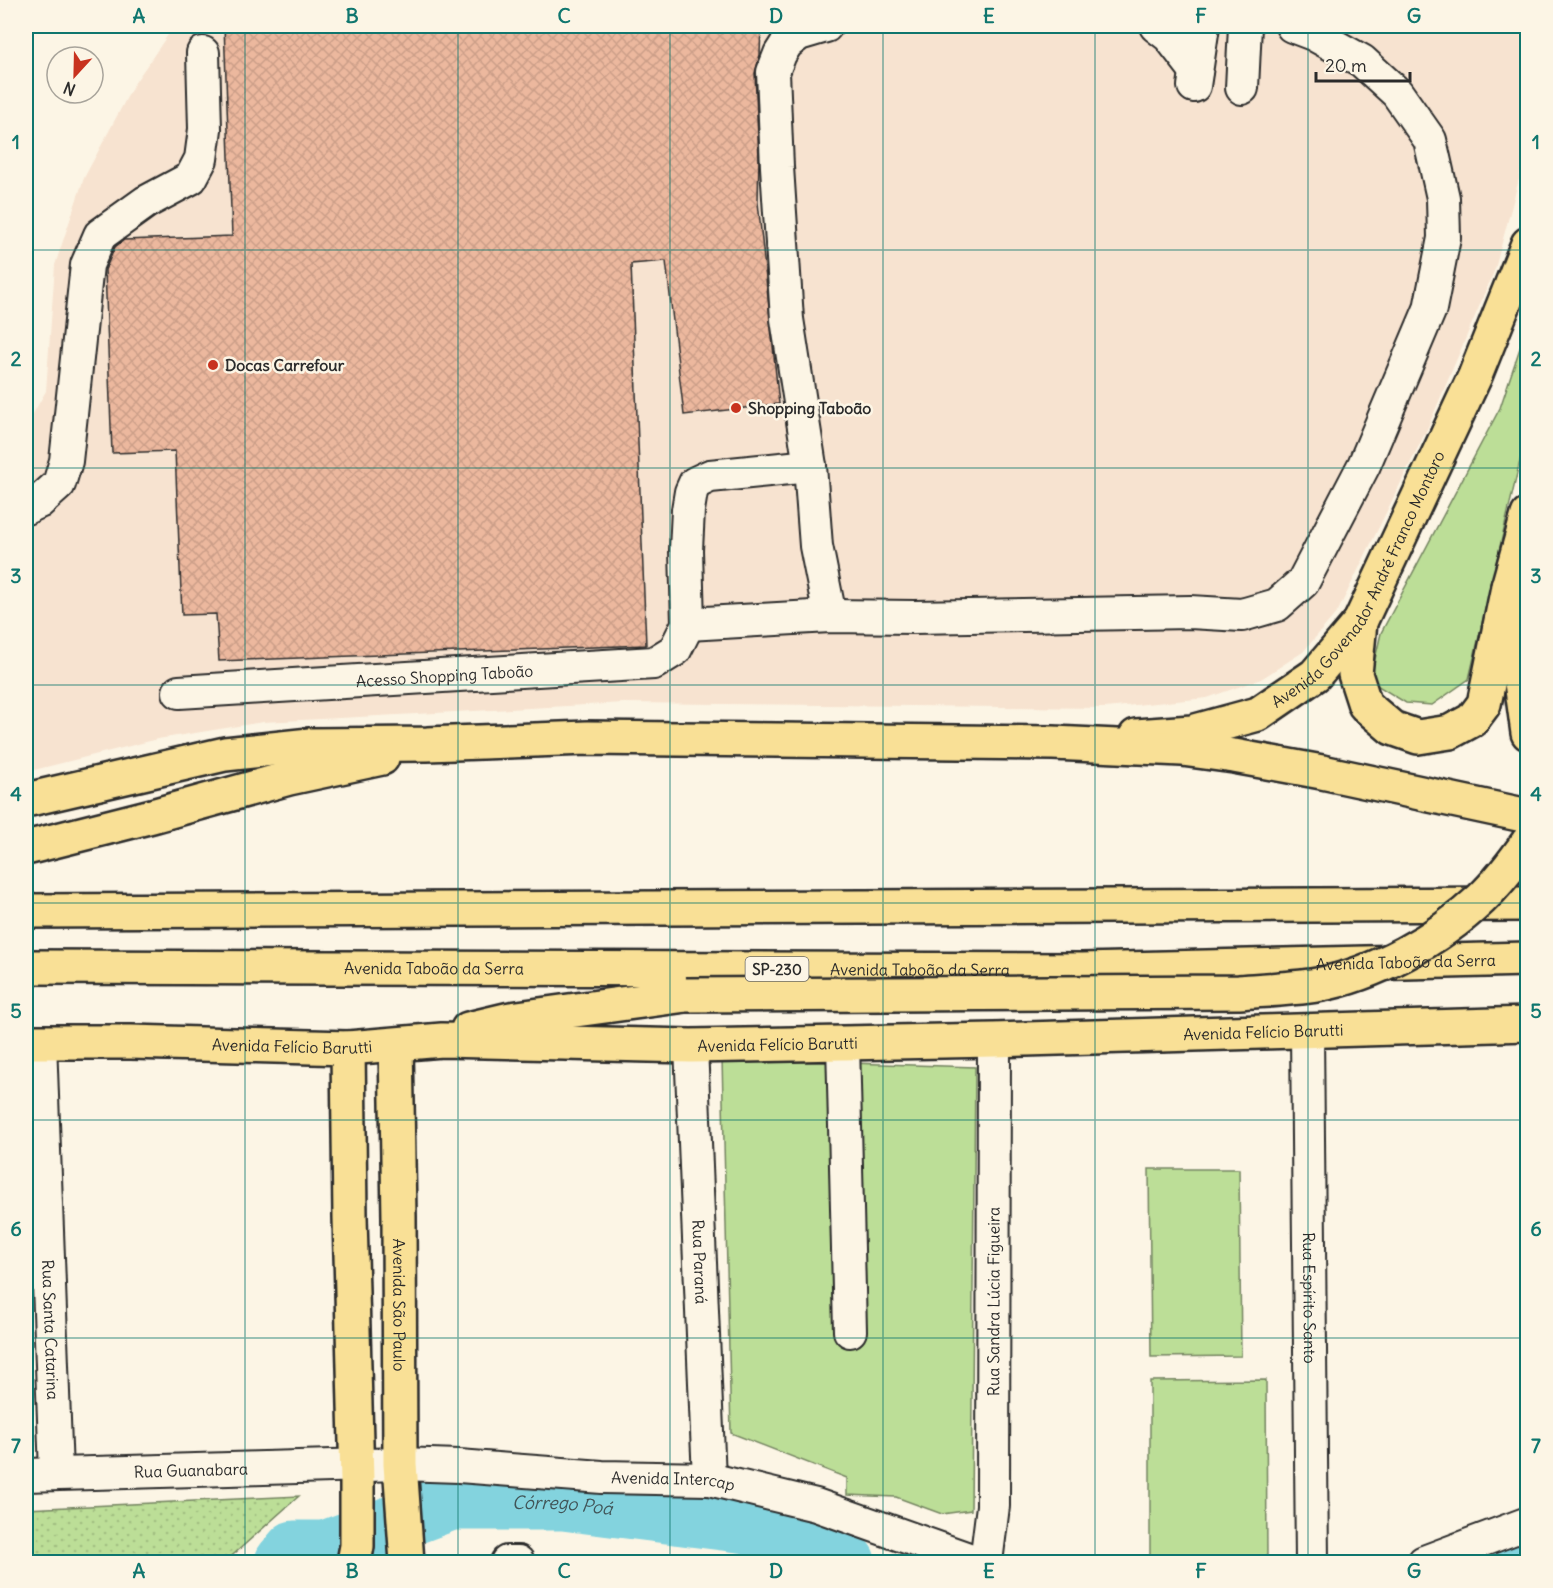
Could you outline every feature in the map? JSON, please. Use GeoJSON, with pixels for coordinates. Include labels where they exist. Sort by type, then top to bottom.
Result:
{"type":"FeatureCollection","features":[{"type":"Feature","properties":{"kind":"main road","name":"Avenida Govenador André Franco Montoro"},"geometry":{"type":"LineString","coordinates":[[1053,743],[1192,732],[1258,714],[1315,675],[1360,622],[1475,376],[1527,244]]}},
{"type":"Feature","properties":{"kind":"main road"},"geometry":{"type":"LineString","coordinates":[[1360,622],[1355,675],[1365,705],[1392,728],[1418,737],[1450,732],[1472,720],[1484,704],[1508,587],[1527,515]]}},
{"type":"Feature","properties":{"kind":"main road"},"geometry":{"type":"LineString","coordinates":[[1508,587],[1527,733]]}},
{"type":"Feature","properties":{"kind":"main road"},"geometry":{"type":"LineString","coordinates":[[26,800],[225,754],[310,745],[427,744],[587,738],[1053,743],[1182,749],[1322,772],[1527,816]]}},
{"type":"Feature","properties":{"kind":"main road"},"geometry":{"type":"LineString","coordinates":[[26,848],[289,778],[369,763],[427,744]]}},
{"type":"Feature","properties":{"kind":"main road"},"geometry":{"type":"LineString","coordinates":[[441,1040],[464,1030],[510,1019],[686,995],[1239,992],[1317,985],[1373,969],[1438,933],[1481,899],[1511,866],[1527,842]]}},
{"type":"Feature","properties":{"kind":"main road"},"geometry":{"type":"LineString","coordinates":[[26,911],[1527,904]]}},
{"type":"Feature","properties":{"kind":"main road","name":"Avenida Taboão da Serra"},"geometry":{"type":"LineString","coordinates":[[26,967],[1082,970],[1527,959]]}},
{"type":"Feature","properties":{"kind":"main road","name":"Avenida Felício Barutti"},"geometry":{"type":"LineString","coordinates":[[33,1042],[131,1042],[348,1048],[441,1040],[691,1046],[1307,1032],[1527,1024]]}},
{"type":"Feature","properties":{"kind":"main road","name":"Avenida São Paulo"},"geometry":{"type":"LineString","coordinates":[[396,1045],[400,1472],[407,1553]]}},
{"type":"Feature","properties":{"kind":"main road"},"geometry":{"type":"LineString","coordinates":[[348,1048],[358,1553]]}},
{"type":"Feature","properties":{"kind":"main road"},"geometry":{"type":"LineString","coordinates":[[350,1168],[361,1178],[374,1180],[387,1177],[398,1167]]}},
{"type":"Feature","properties":{"kind":"main road"},"geometry":{"type":"LineString","coordinates":[[350,1218],[362,1204],[374,1199],[388,1205],[399,1216]]}},
{"type":"Feature","properties":{"kind":"street"},"geometry":{"type":"LineString","coordinates":[[826,26],[799,34],[787,43],[773,72],[787,319],[810,466],[816,546],[830,616]]}},
{"type":"Feature","properties":{"kind":"street"},"geometry":{"type":"LineString","coordinates":[[1156,26],[1169,36],[1195,78],[1203,26]]}},
{"type":"Feature","properties":{"kind":"street"},"geometry":{"type":"LineString","coordinates":[[1242,88],[1245,26]]}},
{"type":"Feature","properties":{"kind":"street"},"geometry":{"type":"LineString","coordinates":[[810,466],[710,476],[695,483],[688,510],[686,550],[688,624],[830,616],[914,617],[1190,612],[1242,615],[1277,605],[1303,582],[1364,465],[1430,309],[1444,238],[1443,198],[1430,140],[1397,93],[1362,61],[1313,34],[1292,26]]}},
{"type":"Feature","properties":{"kind":"street"},"geometry":{"type":"LineString","coordinates":[[26,508],[39,502],[59,484],[66,461],[87,265],[100,235],[146,202],[191,178],[201,159],[206,129],[203,53]]}},
{"type":"Feature","properties":{"kind":"street","name":"Acesso Shopping Taboão"},"geometry":{"type":"LineString","coordinates":[[179,692],[654,663],[675,650],[688,624]]}},
{"type":"Feature","properties":{"kind":"street","name":"Rua Espírito Santo"},"geometry":{"type":"LineString","coordinates":[[1307,1032],[1312,1563]]}},
{"type":"Feature","properties":{"kind":"street","name":"Rua Sandra Lúcia Figueira"},"geometry":{"type":"LineString","coordinates":[[986,1563],[994,1496],[994,1040]]}},
{"type":"Feature","properties":{"kind":"street","name":"Rua Santa Catarina"},"geometry":{"type":"LineString","coordinates":[[33,1042],[40,1474]]}},
{"type":"Feature","properties":{"kind":"street"},"geometry":{"type":"LineString","coordinates":[[843,1043],[850,1331]]}},
{"type":"Feature","properties":{"kind":"street","name":"Rua Paraná"},"geometry":{"type":"LineString","coordinates":[[691,1046],[709,1479]]}},
{"type":"Feature","properties":{"kind":"street","name":"Avenida Intercap"},"geometry":{"type":"LineString","coordinates":[[357,1472],[400,1472],[459,1466],[602,1477],[709,1479],[816,1505],[977,1563]]}},
{"type":"Feature","properties":{"kind":"street","name":"Rua Guanabara"},"geometry":{"type":"LineString","coordinates":[[40,1474],[357,1472]]}},
{"type":"Feature","properties":{"kind":"street"},"geometry":{"type":"LineString","coordinates":[[1424,1563],[1527,1523]]}},
{"type":"Feature","properties":{"kind":"street"},"geometry":{"type":"LineString","coordinates":[[507,1563],[518,1563]]}},
{"type":"Feature","properties":{"kind":"shaded area","name":"Shopping Taboão"},"geometry":{"type":"Polygon","coordinates":[[[174,26],[1527,26],[1527,149],[1495,269],[1428,427],[1338,611],[1303,652],[1261,679],[1207,698],[1105,708],[624,703],[263,722],[158,739],[26,772],[26,426],[46,391],[55,265],[84,178],[134,84],[174,26]]]}},
{"type":"Feature","properties":{"kind":"green space"},"geometry":{"type":"Polygon","coordinates":[[[1527,327],[1527,431],[1469,679],[1432,705],[1406,703],[1370,681],[1381,633],[1500,408],[1527,327]]]}},
{"type":"Feature","properties":{"kind":"green space"},"geometry":{"type":"Polygon","coordinates":[[[722,1059],[975,1067],[971,1510],[942,1514],[896,1497],[847,1495],[847,1478],[731,1433],[722,1059]]]}},
{"type":"Feature","properties":{"kind":"green space"},"geometry":{"type":"Polygon","coordinates":[[[1149,1169],[1239,1169],[1241,1356],[1151,1357],[1149,1169]]]}},
{"type":"Feature","properties":{"kind":"green space"},"geometry":{"type":"Polygon","coordinates":[[[1266,1380],[1267,1562],[1150,1562],[1150,1381],[1266,1380]]]}},
{"type":"Feature","properties":{"kind":"green space"},"geometry":{"type":"Polygon","coordinates":[[[299,1496],[225,1562],[26,1562],[26,1509],[299,1496]]]}},
{"type":"Feature","properties":{"kind":"building"},"geometry":{"type":"Polygon","coordinates":[[[224,26],[761,26],[760,55],[755,73],[759,158],[758,202],[779,404],[684,415],[666,261],[631,264],[646,645],[219,661],[216,614],[182,615],[175,451],[112,453],[105,270],[115,247],[124,240],[232,236],[224,26]]]}},
{"type":"Feature","properties":{"kind":"waterway","name":"Córrego Poá"},"geometry":{"type":"LineString","coordinates":[[283,1562],[294,1549],[325,1549],[451,1502],[563,1502],[747,1525],[847,1562]]}},
{"type":"Feature","properties":{"kind":"waterway","name":"Córrego Poá"},"geometry":{"type":"LineString","coordinates":[[1509,1562],[1528,1555]]}},
{"type":"Feature","properties":{"kind":"place","name":"Docas Carrefour"},"geometry":{"type":"Point","coordinates":[213,365]}},
{"type":"Feature","properties":{"kind":"place","name":"Shopping Taboão"},"geometry":{"type":"Point","coordinates":[736,408]}}]}
